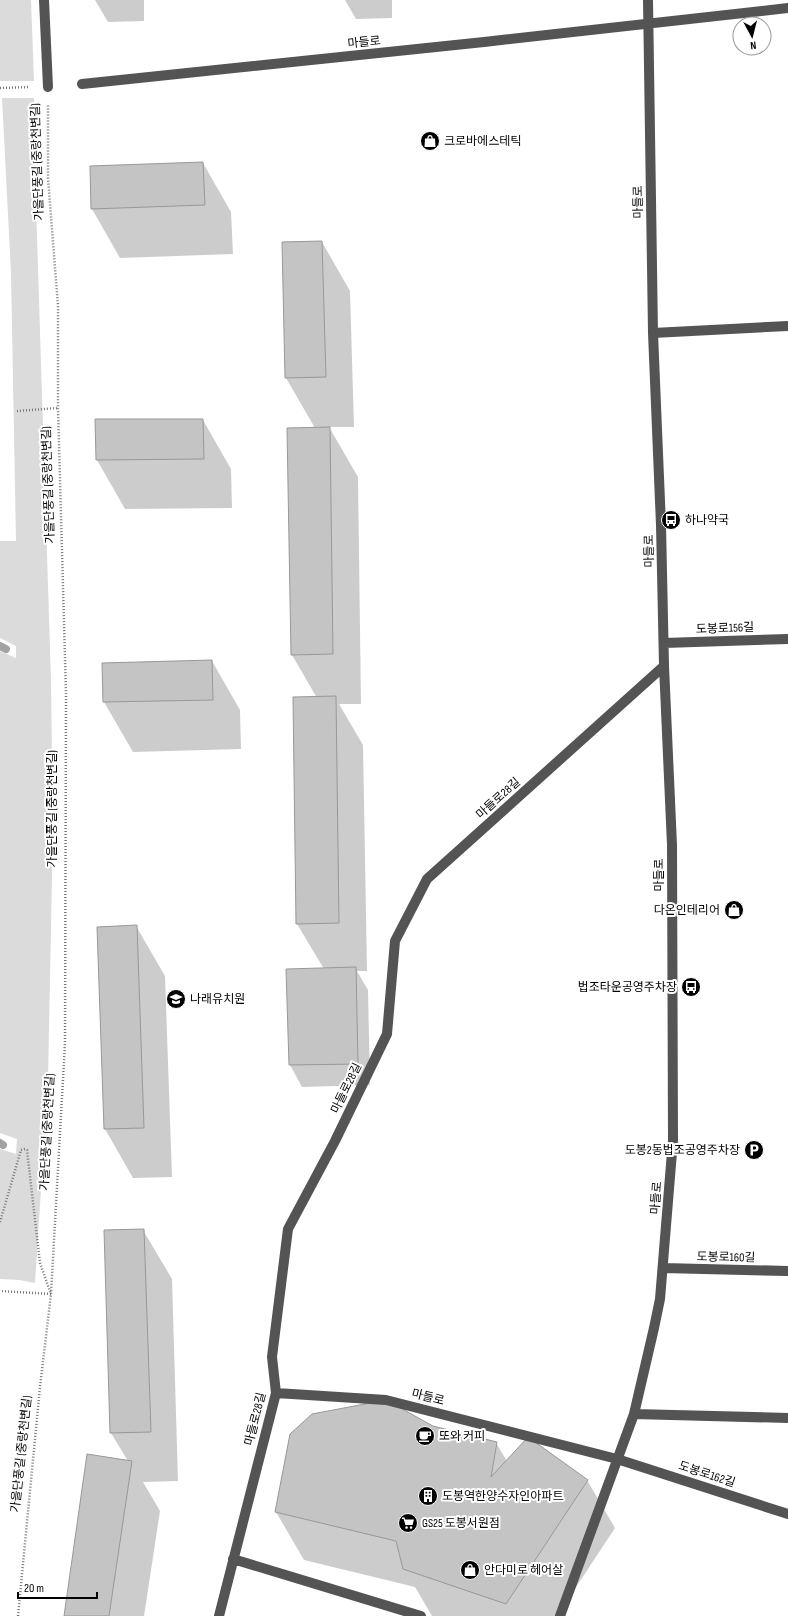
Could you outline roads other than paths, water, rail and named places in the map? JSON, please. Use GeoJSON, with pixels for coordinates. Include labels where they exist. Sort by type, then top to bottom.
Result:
{"type":"FeatureCollection","features":[{"type":"Feature","properties":{"kind":"street","name":"가을단풍길 (중랑천변길)"},"geometry":{"type":"LineString","coordinates":[[44,0],[48,87]]}},
{"type":"Feature","properties":{"kind":"street","name":"마들로"},"geometry":{"type":"LineString","coordinates":[[560,1616],[634,1414],[660,1299],[674,1140],[672,845],[664,666],[661,525],[653,333],[648,0]]}},
{"type":"Feature","properties":{"kind":"street"},"geometry":{"type":"LineString","coordinates":[[649,23],[788,8]]}},
{"type":"Feature","properties":{"kind":"street","name":"마들로"},"geometry":{"type":"LineString","coordinates":[[82,84],[484,42],[649,23]]}},
{"type":"Feature","properties":{"kind":"street"},"geometry":{"type":"LineString","coordinates":[[653,333],[788,326]]}},
{"type":"Feature","properties":{"kind":"street","name":"도봉로156길"},"geometry":{"type":"LineString","coordinates":[[664,643],[788,639]]}},
{"type":"Feature","properties":{"kind":"street","name":"마들로28길"},"geometry":{"type":"LineString","coordinates":[[219,1616],[276,1393],[272,1357],[288,1229],[335,1141],[387,1034],[395,941],[427,879],[664,666]]}},
{"type":"Feature","properties":{"kind":"street","name":"도봉로160길"},"geometry":{"type":"LineString","coordinates":[[663,1268],[788,1271]]}},
{"type":"Feature","properties":{"kind":"street","name":"마들로"},"geometry":{"type":"LineString","coordinates":[[276,1393],[386,1400],[617,1459]]}},
{"type":"Feature","properties":{"kind":"street"},"geometry":{"type":"LineString","coordinates":[[634,1414],[788,1418]]}},
{"type":"Feature","properties":{"kind":"street","name":"도봉로162길"},"geometry":{"type":"LineString","coordinates":[[617,1459],[788,1514]]}},
{"type":"Feature","properties":{"kind":"street"},"geometry":{"type":"LineString","coordinates":[[233,1559],[421,1616]]}},
{"type":"Feature","properties":{"kind":"waterway"},"geometry":{"type":"LineString","coordinates":[[0,646],[6,649]]}},
{"type":"Feature","properties":{"kind":"place","name":"크로바에스테틱"},"geometry":{"type":"Point","coordinates":[430,141]}},
{"type":"Feature","properties":{"kind":"place","name":"하나약국"},"geometry":{"type":"Point","coordinates":[671,520]}},
{"type":"Feature","properties":{"kind":"place","name":"다온인테리어"},"geometry":{"type":"Point","coordinates":[734,910]}},
{"type":"Feature","properties":{"kind":"place","name":"법조타운공영주차장"},"geometry":{"type":"Point","coordinates":[691,987]}},
{"type":"Feature","properties":{"kind":"place","name":"나래유치원"},"geometry":{"type":"Point","coordinates":[176,999]}},
{"type":"Feature","properties":{"kind":"place","name":"도봉2동법조공영주차장"},"geometry":{"type":"Point","coordinates":[754,1150]}},
{"type":"Feature","properties":{"kind":"place","name":"또와 커피"},"geometry":{"type":"Point","coordinates":[425,1436]}},
{"type":"Feature","properties":{"kind":"place","name":"도봉역한양수자인아파트"},"geometry":{"type":"Point","coordinates":[428,1496]}},
{"type":"Feature","properties":{"kind":"place","name":"GS25 도봉서원점"},"geometry":{"type":"Point","coordinates":[408,1523]}},
{"type":"Feature","properties":{"kind":"place","name":"안다미로 헤어살"},"geometry":{"type":"Point","coordinates":[470,1570]}}]}
